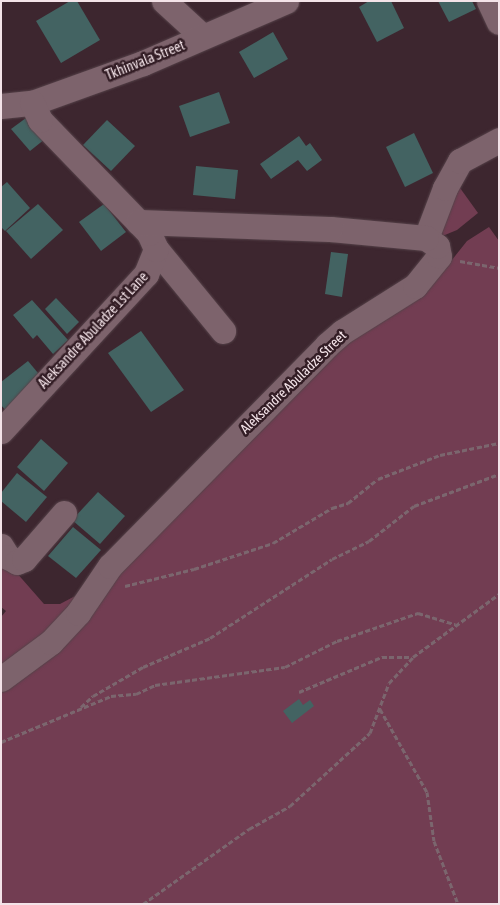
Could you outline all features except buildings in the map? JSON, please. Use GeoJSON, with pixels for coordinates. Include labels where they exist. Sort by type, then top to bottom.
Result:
{"type":"FeatureCollection","features":[{"type":"Feature","properties":{"kind":"street"},"geometry":{"type":"LineString","coordinates":[[164,1],[202,36]]}},
{"type":"Feature","properties":{"kind":"street","name":"Tkhinvala Street"},"geometry":{"type":"LineString","coordinates":[[1,106],[32,103],[142,63],[286,1]]}},
{"type":"Feature","properties":{"kind":"street"},"geometry":{"type":"LineString","coordinates":[[489,1],[499,22]]}},
{"type":"Feature","properties":{"kind":"street"},"geometry":{"type":"LineString","coordinates":[[32,103],[40,120],[149,233],[156,249],[223,331]]}},
{"type":"Feature","properties":{"kind":"street","name":"Aleksandre Abuladze Street"},"geometry":{"type":"LineString","coordinates":[[1,678],[52,642],[89,597],[110,566],[327,346],[342,332],[415,286],[439,256],[432,242],[446,188],[460,161],[499,140]]}},
{"type":"Feature","properties":{"kind":"street"},"geometry":{"type":"LineString","coordinates":[[138,222],[330,229],[432,242]]}},
{"type":"Feature","properties":{"kind":"street","name":"Aleksandre Abuladze 1st Lane"},"geometry":{"type":"LineString","coordinates":[[1,431],[146,274],[156,249]]}},
{"type":"Feature","properties":{"kind":"street"},"geometry":{"type":"LineString","coordinates":[[1,546],[8,557],[17,562],[24,560],[64,513]]}},
{"type":"Feature","properties":{"kind":"path"},"geometry":{"type":"LineString","coordinates":[[432,242],[456,260],[499,268]]}},
{"type":"Feature","properties":{"kind":"path"},"geometry":{"type":"LineString","coordinates":[[89,597],[194,569],[274,543],[332,508],[348,504],[378,480],[440,455],[499,443]]}},
{"type":"Feature","properties":{"kind":"path"},"geometry":{"type":"LineString","coordinates":[[81,707],[93,696],[143,667],[210,638],[332,559],[370,541],[414,506],[499,474]]}},
{"type":"Feature","properties":{"kind":"path"},"geometry":{"type":"LineString","coordinates":[[143,904],[249,829],[290,806],[370,733],[389,683],[413,657],[499,594]]}},
{"type":"Feature","properties":{"kind":"path"},"geometry":{"type":"LineString","coordinates":[[1,742],[111,696],[136,694],[155,685],[285,667],[337,641],[418,613],[456,624]]}},
{"type":"Feature","properties":{"kind":"path"},"geometry":{"type":"LineString","coordinates":[[299,692],[382,657],[413,657]]}},
{"type":"Feature","properties":{"kind":"path"},"geometry":{"type":"LineString","coordinates":[[380,709],[427,792],[434,841],[458,904]]}},
{"type":"Feature","properties":{"kind":"shaded area"},"geometry":{"type":"Polygon","coordinates":[[[455,181],[478,213],[457,230],[440,237],[439,218],[455,181]]]}},
{"type":"Feature","properties":{"kind":"shaded area"},"geometry":{"type":"Polygon","coordinates":[[[489,227],[499,241],[499,904],[1,904],[1,681],[332,348],[432,285],[467,241],[489,227]]]}},
{"type":"Feature","properties":{"kind":"shaded area"},"geometry":{"type":"Polygon","coordinates":[[[1,555],[44,604],[60,604],[79,594],[76,608],[1,673],[1,617],[6,611],[1,607],[1,555]]]}}]}
